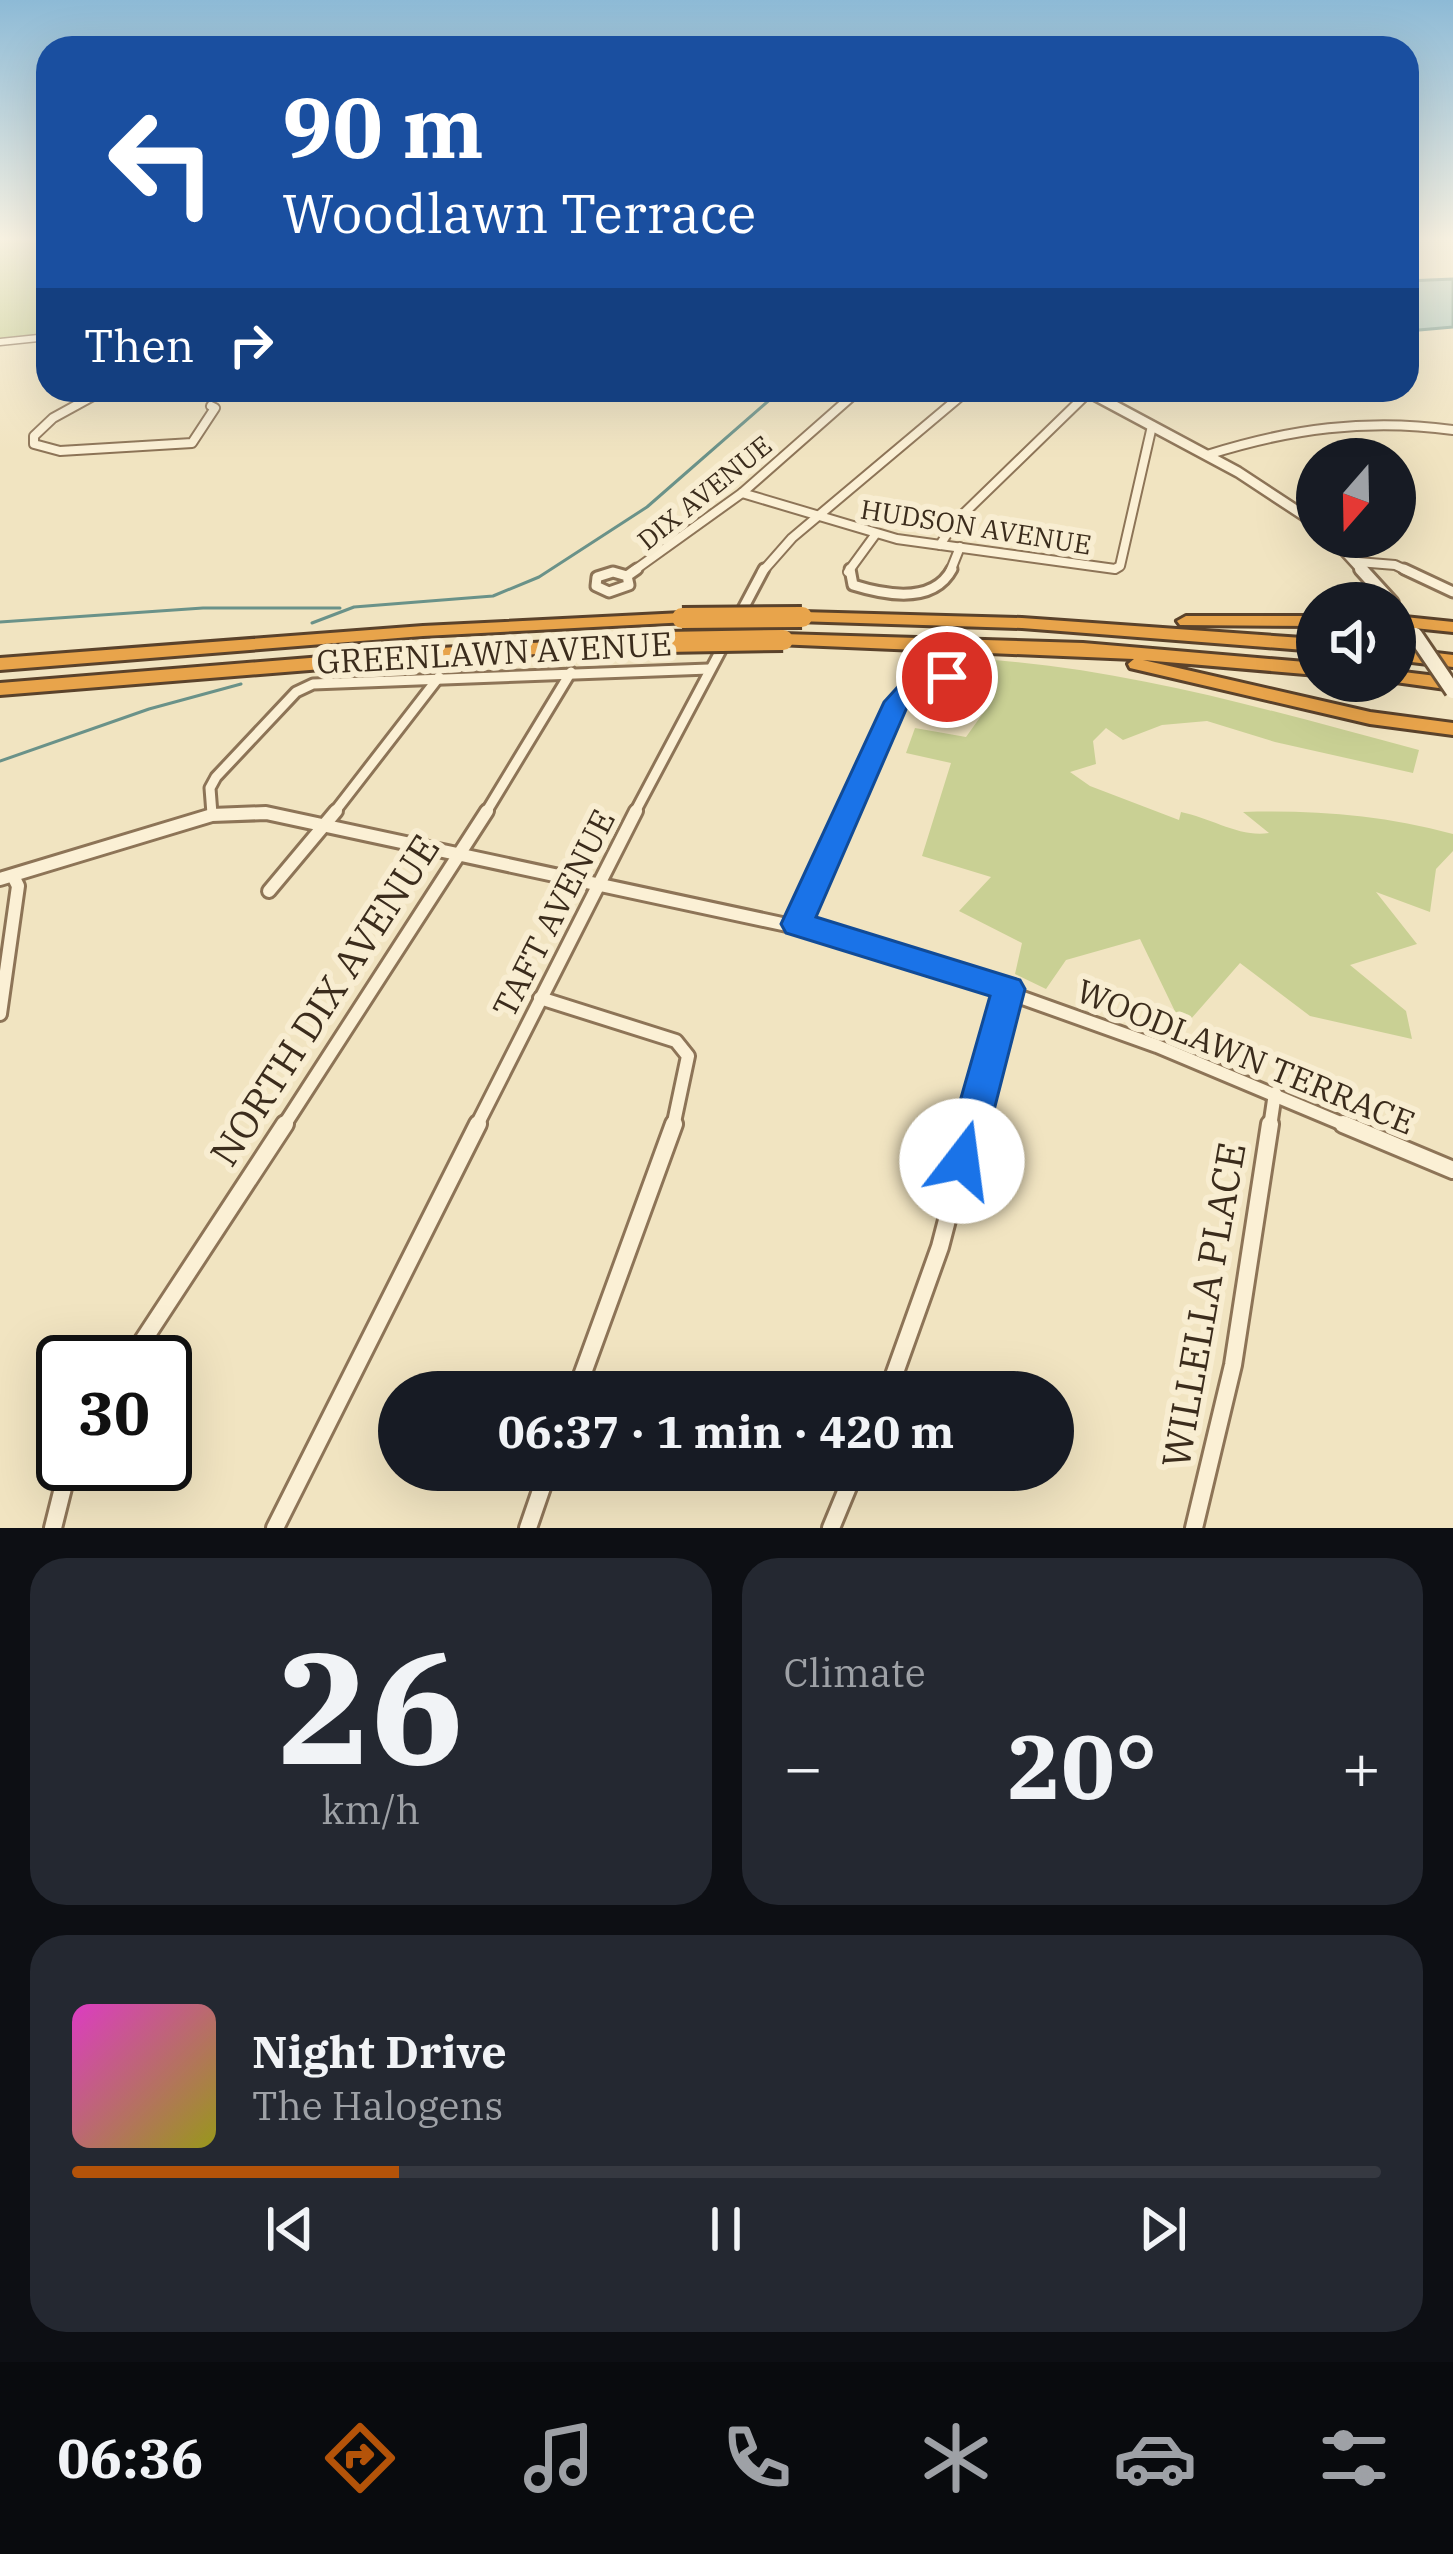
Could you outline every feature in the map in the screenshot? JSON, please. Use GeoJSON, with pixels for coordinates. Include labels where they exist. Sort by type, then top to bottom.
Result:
{"type":"FeatureCollection","features":[{"type":"Feature","properties":{"kind":"highway"},"geometry":{"type":"LineString","coordinates":[[0,664],[482,627],[682,618],[1296,621]]}},
{"type":"Feature","properties":{"kind":"highway"},"geometry":{"type":"LineString","coordinates":[[961,620],[1296,644]]}},
{"type":"Feature","properties":{"kind":"highway"},"geometry":{"type":"LineString","coordinates":[[1416,620],[1453,628]]}},
{"type":"Feature","properties":{"kind":"highway"},"geometry":{"type":"LineString","coordinates":[[0,689],[441,653],[783,640],[964,644],[1296,668]]}},
{"type":"Feature","properties":{"kind":"highway"},"geometry":{"type":"LineString","coordinates":[[964,644],[1108,659],[1370,718],[1453,729]]}},
{"type":"Feature","properties":{"kind":"highway"},"geometry":{"type":"LineString","coordinates":[[1416,657],[1453,661]]}},
{"type":"Feature","properties":{"kind":"highway"},"geometry":{"type":"LineString","coordinates":[[1416,681],[1453,688]]}},
{"type":"Feature","properties":{"kind":"main road"},"geometry":{"type":"LineString","coordinates":[[1416,638],[1453,688]]}},
{"type":"Feature","properties":{"kind":"street"},"geometry":{"type":"LineString","coordinates":[[0,342],[36,339]]}},
{"type":"Feature","properties":{"kind":"street"},"geometry":{"type":"LineString","coordinates":[[82,402],[53,418],[34,436],[34,444],[60,451],[192,443],[212,406]]}},
{"type":"Feature","properties":{"kind":"street","name":"DIX AVENUE"},"geometry":{"type":"LineString","coordinates":[[627,576],[742,493],[845,402]]}},
{"type":"Feature","properties":{"kind":"street","name":"TAFT AVENUE"},"geometry":{"type":"LineString","coordinates":[[275,1528],[540,998],[760,574],[816,518],[954,402]]}},
{"type":"Feature","properties":{"kind":"street"},"geometry":{"type":"LineString","coordinates":[[940,545],[954,523],[1076,402]]}},
{"type":"Feature","properties":{"kind":"street"},"geometry":{"type":"LineString","coordinates":[[1107,402],[1207,455],[1296,511]]}},
{"type":"Feature","properties":{"kind":"street"},"geometry":{"type":"LineString","coordinates":[[1207,455],[1319,424],[1386,422],[1453,430]]}},
{"type":"Feature","properties":{"kind":"street","name":"HUDSON AVENUE"},"geometry":{"type":"LineString","coordinates":[[742,493],[875,535],[1108,569],[1120,566],[1152,426]]}},
{"type":"Feature","properties":{"kind":"street"},"geometry":{"type":"LineString","coordinates":[[875,535],[848,573],[853,585],[871,590],[937,588],[946,580],[959,548]]}},
{"type":"Feature","properties":{"kind":"street"},"geometry":{"type":"LineString","coordinates":[[1354,558],[1373,582]]}},
{"type":"Feature","properties":{"kind":"street"},"geometry":{"type":"LineString","coordinates":[[1358,562],[1395,565],[1453,592]]}},
{"type":"Feature","properties":{"kind":"street","name":"GREENLAWN AVENUE"},"geometry":{"type":"LineString","coordinates":[[212,815],[210,788],[216,777],[296,692],[326,682],[709,669]]}},
{"type":"Feature","properties":{"kind":"street","name":"NORTH DIX AVENUE"},"geometry":{"type":"LineString","coordinates":[[147,1335],[459,857],[571,672]]}},
{"type":"Feature","properties":{"kind":"street"},"geometry":{"type":"LineString","coordinates":[[269,890],[324,827],[439,676]]}},
{"type":"Feature","properties":{"kind":"street"},"geometry":{"type":"LineString","coordinates":[[797,924],[897,702],[913,685]]}},
{"type":"Feature","properties":{"kind":"street","name":"WOODLAWN TERRACE"},"geometry":{"type":"LineString","coordinates":[[7,878],[212,815],[249,812],[324,827],[866,942],[1008,989],[1275,1093],[1453,1170]]}},
{"type":"Feature","properties":{"kind":"street"},"geometry":{"type":"LineString","coordinates":[[0,1014],[19,886],[7,878]]}},
{"type":"Feature","properties":{"kind":"street"},"geometry":{"type":"LineString","coordinates":[[896,1371],[940,1247],[1008,989]]}},
{"type":"Feature","properties":{"kind":"street"},"geometry":{"type":"LineString","coordinates":[[540,998],[676,1041],[688,1056],[687,1081],[583,1371]]}},
{"type":"Feature","properties":{"kind":"street","name":"WILLELLA PLACE"},"geometry":{"type":"LineString","coordinates":[[1194,1528],[1233,1365],[1275,1093]]}},
{"type":"Feature","properties":{"kind":"street"},"geometry":{"type":"LineString","coordinates":[[53,1528],[62,1491]]}},
{"type":"Feature","properties":{"kind":"street"},"geometry":{"type":"LineString","coordinates":[[528,1528],[541,1491]]}},
{"type":"Feature","properties":{"kind":"street"},"geometry":{"type":"LineString","coordinates":[[832,1528],[847,1491]]}},
{"type":"Feature","properties":{"kind":"green space"},"geometry":{"type":"Polygon","coordinates":[[[0,308],[36,308],[36,337],[0,341],[0,308]]]}},
{"type":"Feature","properties":{"kind":"green space"},"geometry":{"type":"Polygon","coordinates":[[[943,657],[1125,678],[1419,750],[1413,773],[1275,742],[1207,721],[1162,725],[1123,740],[1106,728],[1093,741],[1096,764],[1070,772],[1090,786],[1179,820],[1181,812],[1248,833],[1269,833],[1243,812],[1374,818],[1453,834],[1453,851],[1436,869],[1430,912],[1376,892],[1417,944],[1350,965],[1406,1011],[1412,1039],[1310,1016],[1240,963],[1183,1028],[1140,939],[1066,960],[1046,989],[1015,974],[1022,943],[959,911],[991,877],[922,856],[951,763],[906,753],[915,728],[966,737],[986,709],[980,694],[941,663],[943,657]]]}},
{"type":"Feature","properties":{"kind":"water"},"geometry":{"type":"Polygon","coordinates":[[[1419,308],[1453,308],[1453,327],[1419,330],[1419,308]]]}},
{"type":"Feature","properties":{"kind":"waterway"},"geometry":{"type":"LineString","coordinates":[[312,623],[354,607],[493,596],[539,577],[647,507],[767,402]]}},
{"type":"Feature","properties":{"kind":"waterway"},"geometry":{"type":"LineString","coordinates":[[0,622],[203,608],[340,608]]}},
{"type":"Feature","properties":{"kind":"waterway"},"geometry":{"type":"LineString","coordinates":[[0,761],[149,709],[241,684]]}},
{"type":"Feature","properties":{"kind":"route"},"geometry":{"type":"LineString","coordinates":[[947,677],[946,684],[937,689],[913,685],[902,693],[797,924],[1008,989],[962,1161]]}}]}
